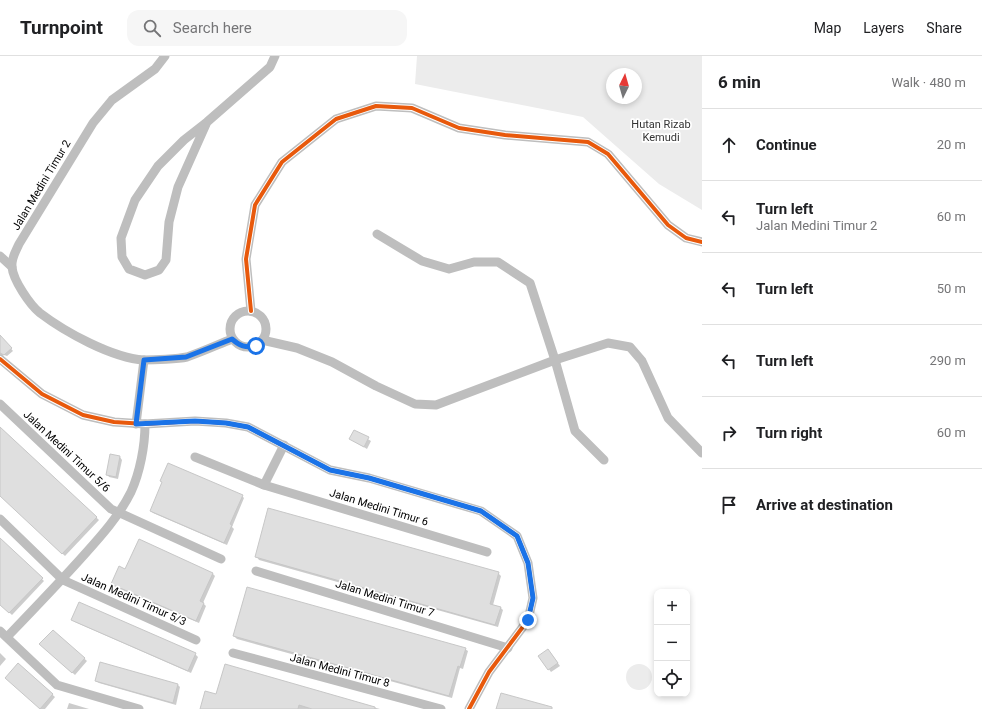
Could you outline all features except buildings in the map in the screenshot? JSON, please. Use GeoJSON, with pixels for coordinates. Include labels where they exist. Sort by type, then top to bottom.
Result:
{"type":"FeatureCollection","features":[{"type":"Feature","properties":{"kind":"street","name":"Jalan Medini Timur 2"},"geometry":{"type":"LineString","coordinates":[[12,267],[14,255],[19,244],[93,123],[112,100],[155,69],[165,56]]}},
{"type":"Feature","properties":{"kind":"street"},"geometry":{"type":"LineString","coordinates":[[207,122],[178,188],[169,222],[166,260],[159,270],[146,275],[129,269],[122,257],[121,238],[135,200],[158,166],[184,140],[270,67],[275,56]]}},
{"type":"Feature","properties":{"kind":"street"},"geometry":{"type":"LineString","coordinates":[[251,311],[246,259],[255,205],[282,162],[336,119],[376,106],[412,108],[459,128],[505,135],[588,142],[608,154],[668,224],[686,238],[702,242]]}},
{"type":"Feature","properties":{"kind":"street"},"geometry":{"type":"LineString","coordinates":[[377,234],[422,261],[449,269],[474,262],[498,262],[530,283],[555,360],[575,431],[604,460]]}},
{"type":"Feature","properties":{"kind":"street"},"geometry":{"type":"LineString","coordinates":[[0,256],[12,267],[16,279],[27,298],[39,312],[78,337],[122,356],[144,360],[186,357],[232,339]]}},
{"type":"Feature","properties":{"kind":"street"},"geometry":{"type":"LineString","coordinates":[[244,311],[251,311],[258,314],[263,319],[266,326],[266,333],[256,346],[247,347],[239,345],[232,339],[230,326],[232,319],[237,314],[244,311]]}},
{"type":"Feature","properties":{"kind":"street"},"geometry":{"type":"LineString","coordinates":[[262,340],[297,348],[332,362],[376,386],[415,404],[436,405],[555,360],[608,343],[630,347],[642,361],[668,418],[702,453]]}},
{"type":"Feature","properties":{"kind":"street"},"geometry":{"type":"LineString","coordinates":[[0,359],[42,394],[83,415],[114,422],[140,424],[195,421],[226,423],[248,427],[330,470],[369,478],[481,511],[517,536],[528,563],[533,598],[528,620],[489,672],[469,709]]}},
{"type":"Feature","properties":{"kind":"street"},"geometry":{"type":"LineString","coordinates":[[139,709],[57,685],[3,634],[62,580],[113,523],[131,491],[139,467],[145,436],[140,424],[144,360]]}},
{"type":"Feature","properties":{"kind":"street","name":"Jalan Medini Timur 5/6"},"geometry":{"type":"LineString","coordinates":[[0,404],[111,509],[221,559]]}},
{"type":"Feature","properties":{"kind":"street"},"geometry":{"type":"LineString","coordinates":[[264,486],[284,446]]}},
{"type":"Feature","properties":{"kind":"street","name":"Jalan Medini Timur 6"},"geometry":{"type":"LineString","coordinates":[[195,457],[264,486],[487,552]]}},
{"type":"Feature","properties":{"kind":"street"},"geometry":{"type":"LineString","coordinates":[[0,519],[62,580]]}},
{"type":"Feature","properties":{"kind":"street","name":"Jalan Medini Timur 7"},"geometry":{"type":"LineString","coordinates":[[256,572],[508,648]]}},
{"type":"Feature","properties":{"kind":"street","name":"Jalan Medini Timur 5/3"},"geometry":{"type":"LineString","coordinates":[[62,580],[196,640]]}},
{"type":"Feature","properties":{"kind":"street","name":"Jalan Medini Timur 8"},"geometry":{"type":"LineString","coordinates":[[233,653],[441,709]]}},
{"type":"Feature","properties":{"kind":"green space","name":"Hutan Rizab Kemudi"},"geometry":{"type":"Polygon","coordinates":[[[417,56],[702,56],[702,210],[659,184],[583,117],[415,84],[417,56]]]}},
{"type":"Feature","properties":{"kind":"green space"},"geometry":{"type":"Polygon","coordinates":[[[639,664],[648,668],[652,677],[648,686],[639,690],[630,686],[626,677],[630,668],[639,664]]]}},
{"type":"Feature","properties":{"kind":"cycle path"},"geometry":{"type":"LineString","coordinates":[[251,311],[246,259],[255,205],[282,162],[336,119],[376,106],[412,108],[459,128],[505,135],[588,142],[608,154],[668,225],[686,238],[702,242]]}},
{"type":"Feature","properties":{"kind":"cycle path"},"geometry":{"type":"LineString","coordinates":[[0,359],[42,394],[83,415],[114,422],[145,424],[195,421],[226,423],[248,427],[330,470],[369,478],[481,511],[517,536],[528,563],[533,598],[528,620],[489,672],[469,709]]}},
{"type":"Feature","properties":{"kind":"route"},"geometry":{"type":"LineString","coordinates":[[256,346],[247,347],[239,345],[232,339],[186,357],[144,360],[136,424],[195,421],[226,423],[248,427],[330,470],[369,478],[481,511],[517,536],[528,563],[533,598],[528,620]]}}]}
